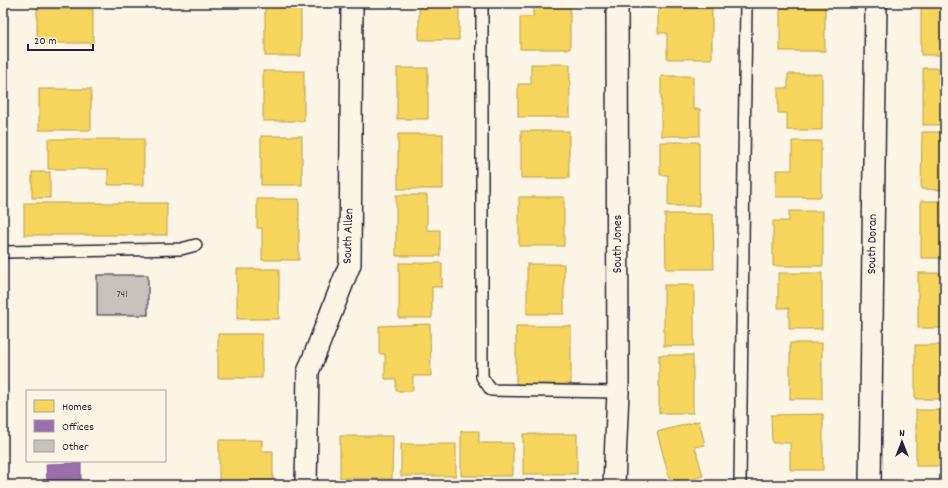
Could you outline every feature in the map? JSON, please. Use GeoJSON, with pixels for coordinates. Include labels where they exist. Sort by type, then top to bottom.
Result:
{"type":"FeatureCollection","features":[{"type":"Feature","properties":{"kind":"street","name":"South Allen"},"geometry":{"type":"LineString","coordinates":[[306,485],[308,372],[350,264],[352,3]]}},
{"type":"Feature","properties":{"kind":"street","name":"South Jones"},"geometry":{"type":"LineString","coordinates":[[614,485],[618,392],[617,3]]}},
{"type":"Feature","properties":{"kind":"street","name":"South Doran"},"geometry":{"type":"LineString","coordinates":[[870,485],[876,3]]}},
{"type":"Feature","properties":{"kind":"lane"},"geometry":{"type":"LineString","coordinates":[[482,3],[482,377],[491,390],[618,392]]}},
{"type":"Feature","properties":{"kind":"lane"},"geometry":{"type":"LineString","coordinates":[[740,485],[746,3]]}},
{"type":"Feature","properties":{"kind":"lane"},"geometry":{"type":"LineString","coordinates":[[3,252],[181,249],[196,245]]}},
{"type":"Feature","properties":{"kind":"building: Homes"},"geometry":{"type":"Polygon","coordinates":[[[419,3],[459,3],[459,40],[419,40],[419,3]]]}},
{"type":"Feature","properties":{"kind":"building: Homes"},"geometry":{"type":"Polygon","coordinates":[[[533,3],[570,3],[570,49],[520,49],[520,17],[533,17],[533,3]]]}},
{"type":"Feature","properties":{"kind":"building: Homes"},"geometry":{"type":"Polygon","coordinates":[[[780,3],[825,3],[825,51],[780,51],[780,3]]]}},
{"type":"Feature","properties":{"kind":"building: Homes"},"geometry":{"type":"Polygon","coordinates":[[[921,3],[945,3],[945,55],[921,55],[921,3]]]}},
{"type":"Feature","properties":{"kind":"building: Homes"},"geometry":{"type":"Polygon","coordinates":[[[265,6],[301,6],[301,56],[265,56],[265,6]]]}},
{"type":"Feature","properties":{"kind":"building: Homes"},"geometry":{"type":"Polygon","coordinates":[[[658,8],[712,8],[712,59],[667,59],[667,33],[658,33],[658,8]]]}},
{"type":"Feature","properties":{"kind":"building: Homes"},"geometry":{"type":"Polygon","coordinates":[[[37,9],[93,9],[93,43],[37,43],[37,9]]]}},
{"type":"Feature","properties":{"kind":"building: Homes"},"geometry":{"type":"Polygon","coordinates":[[[531,64],[570,64],[570,117],[518,117],[518,84],[531,84],[531,64]]]}},
{"type":"Feature","properties":{"kind":"building: Homes"},"geometry":{"type":"Polygon","coordinates":[[[397,68],[428,68],[428,119],[397,119],[397,68]]]}},
{"type":"Feature","properties":{"kind":"building: Homes"},"geometry":{"type":"Polygon","coordinates":[[[923,68],[945,68],[945,125],[923,125],[923,68]]]}},
{"type":"Feature","properties":{"kind":"building: Homes"},"geometry":{"type":"Polygon","coordinates":[[[263,71],[304,71],[304,121],[263,121],[263,71]]]}},
{"type":"Feature","properties":{"kind":"building: Homes"},"geometry":{"type":"Polygon","coordinates":[[[788,74],[822,74],[822,130],[787,130],[787,113],[778,113],[778,88],[788,88],[788,74]]]}},
{"type":"Feature","properties":{"kind":"building: Homes"},"geometry":{"type":"Polygon","coordinates":[[[661,76],[693,76],[693,109],[700,109],[700,136],[661,136],[661,76]]]}},
{"type":"Feature","properties":{"kind":"building: Homes"},"geometry":{"type":"Polygon","coordinates":[[[39,89],[91,89],[91,130],[39,130],[39,89]]]}},
{"type":"Feature","properties":{"kind":"building: Homes"},"geometry":{"type":"Polygon","coordinates":[[[521,131],[569,131],[569,178],[521,178],[521,131]]]}},
{"type":"Feature","properties":{"kind":"building: Homes"},"geometry":{"type":"Polygon","coordinates":[[[922,132],[945,132],[945,190],[921,189],[922,132]]]}},
{"type":"Feature","properties":{"kind":"building: Homes"},"geometry":{"type":"Polygon","coordinates":[[[398,134],[443,134],[443,189],[398,189],[398,134]]]}},
{"type":"Feature","properties":{"kind":"building: Homes"},"geometry":{"type":"Polygon","coordinates":[[[261,136],[302,136],[302,185],[261,185],[261,136]]]}},
{"type":"Feature","properties":{"kind":"building: Homes"},"geometry":{"type":"Polygon","coordinates":[[[48,139],[144,139],[144,185],[108,185],[108,169],[48,169],[48,139]]]}},
{"type":"Feature","properties":{"kind":"building: Homes"},"geometry":{"type":"Polygon","coordinates":[[[792,141],[821,141],[821,197],[776,197],[776,170],[792,170],[792,141]]]}},
{"type":"Feature","properties":{"kind":"building: Homes"},"geometry":{"type":"Polygon","coordinates":[[[660,142],[699,142],[699,206],[668,206],[668,175],[660,175],[660,142]]]}},
{"type":"Feature","properties":{"kind":"building: Homes"},"geometry":{"type":"Polygon","coordinates":[[[32,172],[50,172],[50,198],[32,198],[32,172]]]}},
{"type":"Feature","properties":{"kind":"building: Homes"},"geometry":{"type":"Polygon","coordinates":[[[396,195],[427,195],[427,230],[440,230],[440,256],[396,256],[396,195]]]}},
{"type":"Feature","properties":{"kind":"building: Homes"},"geometry":{"type":"Polygon","coordinates":[[[519,197],[564,197],[564,246],[519,246],[519,197]]]}},
{"type":"Feature","properties":{"kind":"building: Homes"},"geometry":{"type":"Polygon","coordinates":[[[257,199],[299,199],[299,260],[262,260],[262,228],[257,228],[257,199]]]}},
{"type":"Feature","properties":{"kind":"building: Homes"},"geometry":{"type":"Polygon","coordinates":[[[921,201],[945,201],[945,258],[921,258],[921,201]]]}},
{"type":"Feature","properties":{"kind":"building: Homes"},"geometry":{"type":"Polygon","coordinates":[[[24,203],[167,203],[167,235],[24,235],[24,203]]]}},
{"type":"Feature","properties":{"kind":"building: Homes"},"geometry":{"type":"Polygon","coordinates":[[[789,211],[823,211],[823,266],[773,266],[773,221],[789,221],[789,211]]]}},
{"type":"Feature","properties":{"kind":"building: Homes"},"geometry":{"type":"Polygon","coordinates":[[[665,214],[713,214],[714,269],[666,269],[665,214]]]}},
{"type":"Feature","properties":{"kind":"building: Homes"},"geometry":{"type":"Polygon","coordinates":[[[399,263],[442,263],[442,287],[432,287],[432,318],[399,318],[399,263]]]}},
{"type":"Feature","properties":{"kind":"building: Homes"},"geometry":{"type":"Polygon","coordinates":[[[527,264],[564,264],[564,314],[527,314],[527,264]]]}},
{"type":"Feature","properties":{"kind":"building: Homes"},"geometry":{"type":"Polygon","coordinates":[[[237,269],[279,269],[279,319],[237,319],[237,269]]]}},
{"type":"Feature","properties":{"kind":"building: Homes"},"geometry":{"type":"Polygon","coordinates":[[[778,273],[822,273],[822,329],[789,329],[789,308],[778,308],[778,273]]]}},
{"type":"Feature","properties":{"kind":"building: Homes"},"geometry":{"type":"Polygon","coordinates":[[[918,273],[945,273],[945,328],[918,328],[918,273]]]}},
{"type":"Feature","properties":{"kind":"building: Homes"},"geometry":{"type":"Polygon","coordinates":[[[664,285],[694,285],[694,346],[664,346],[664,285]]]}},
{"type":"Feature","properties":{"kind":"building: Homes"},"geometry":{"type":"Polygon","coordinates":[[[430,324],[431,376],[413,376],[413,391],[396,391],[396,379],[385,379],[385,354],[379,354],[379,326],[430,324]]]}},
{"type":"Feature","properties":{"kind":"building: Homes"},"geometry":{"type":"Polygon","coordinates":[[[516,326],[571,326],[571,384],[516,384],[516,326]]]}},
{"type":"Feature","properties":{"kind":"building: Homes"},"geometry":{"type":"Polygon","coordinates":[[[218,334],[262,334],[262,378],[218,378],[218,334]]]}},
{"type":"Feature","properties":{"kind":"building: Homes"},"geometry":{"type":"Polygon","coordinates":[[[790,343],[822,343],[822,399],[790,399],[790,343]]]}},
{"type":"Feature","properties":{"kind":"building: Homes"},"geometry":{"type":"Polygon","coordinates":[[[915,345],[945,345],[945,399],[915,399],[915,345]]]}},
{"type":"Feature","properties":{"kind":"building: Homes"},"geometry":{"type":"Polygon","coordinates":[[[659,355],[693,355],[693,413],[659,413],[659,355]]]}},
{"type":"Feature","properties":{"kind":"building: Homes"},"geometry":{"type":"Polygon","coordinates":[[[916,410],[945,410],[945,466],[916,466],[916,410]]]}},
{"type":"Feature","properties":{"kind":"building: Homes"},"geometry":{"type":"Polygon","coordinates":[[[823,414],[823,470],[790,470],[790,443],[772,443],[771,415],[823,414]]]}},
{"type":"Feature","properties":{"kind":"building: Homes"},"geometry":{"type":"Polygon","coordinates":[[[699,421],[705,445],[695,447],[703,476],[671,485],[657,432],[699,421]]]}},
{"type":"Feature","properties":{"kind":"building: Homes"},"geometry":{"type":"Polygon","coordinates":[[[461,431],[479,431],[479,443],[513,443],[513,476],[461,476],[461,431]]]}},
{"type":"Feature","properties":{"kind":"building: Homes"},"geometry":{"type":"Polygon","coordinates":[[[523,434],[577,434],[577,474],[523,474],[523,434]]]}},
{"type":"Feature","properties":{"kind":"building: Homes"},"geometry":{"type":"Polygon","coordinates":[[[340,436],[393,436],[392,479],[340,478],[340,436]]]}},
{"type":"Feature","properties":{"kind":"building: Homes"},"geometry":{"type":"Polygon","coordinates":[[[219,440],[262,440],[262,451],[273,451],[273,481],[219,481],[219,440]]]}},
{"type":"Feature","properties":{"kind":"building: Homes"},"geometry":{"type":"Polygon","coordinates":[[[401,444],[456,444],[456,476],[401,476],[401,444]]]}},
{"type":"Feature","properties":{"kind":"building: Offices"},"geometry":{"type":"Polygon","coordinates":[[[81,463],[81,485],[44,485],[44,480],[47,480],[46,464],[81,463]]]}},
{"type":"Feature","properties":{"kind":"building: Other"},"geometry":{"type":"Polygon","coordinates":[[[97,275],[148,275],[148,315],[97,315],[97,275]]]}}]}
